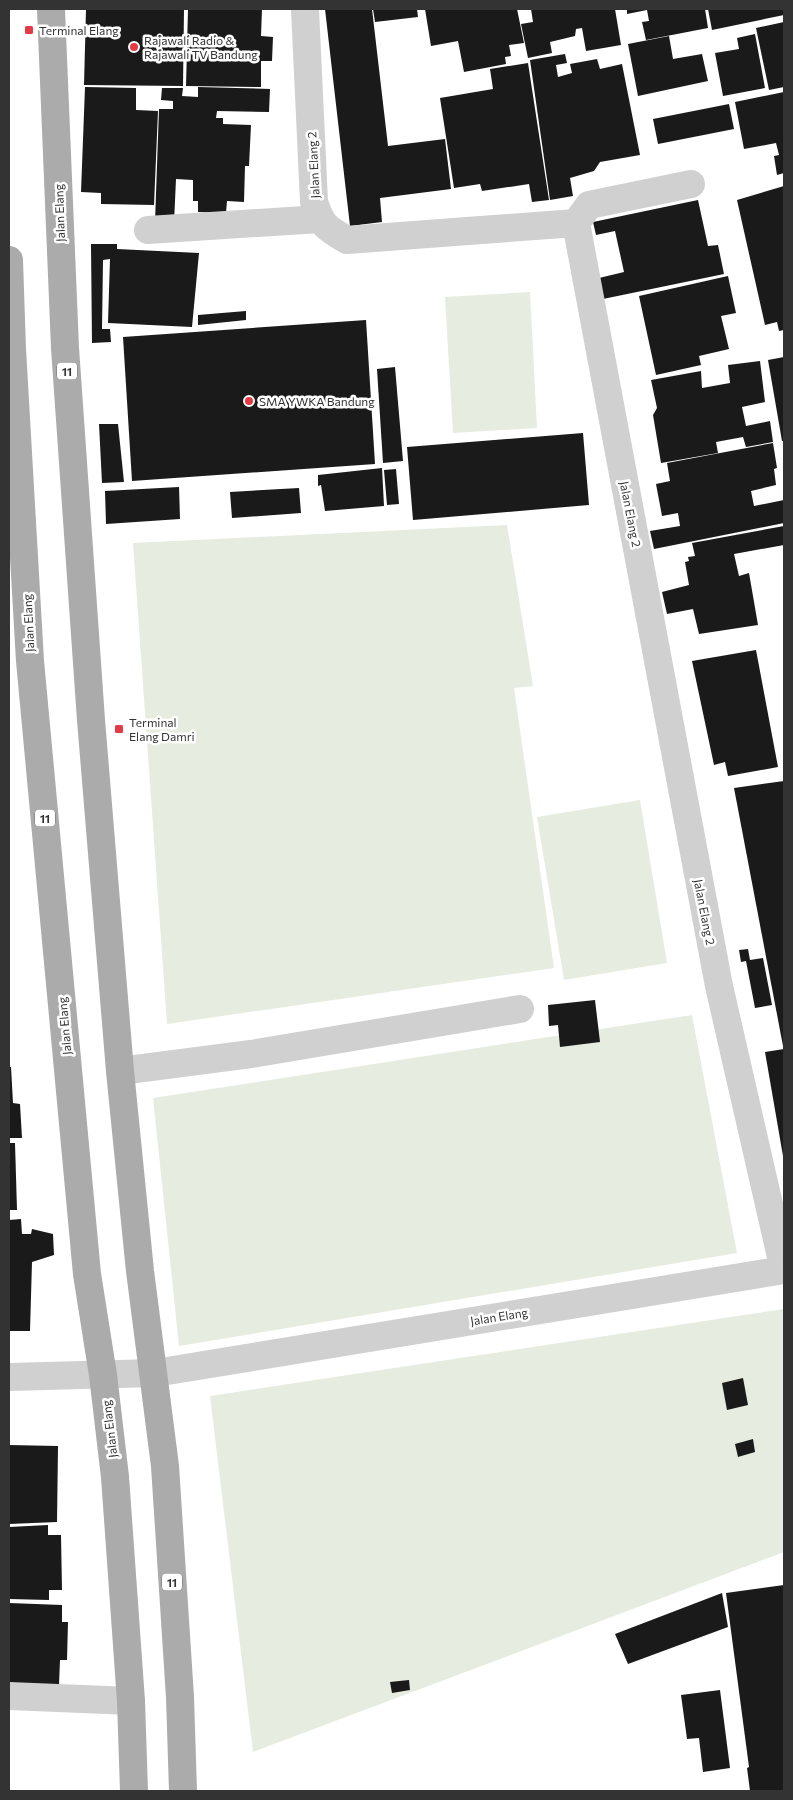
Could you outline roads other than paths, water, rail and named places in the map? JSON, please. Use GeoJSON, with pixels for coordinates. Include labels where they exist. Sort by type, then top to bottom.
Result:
{"type":"FeatureCollection","features":[{"type":"Feature","properties":{"kind":"main road","name":"Jalan Elang"},"geometry":{"type":"LineString","coordinates":[[51,9],[65,348],[91,720],[120,1071],[140,1271],[166,1466],[180,1698],[183,1791]]}},
{"type":"Feature","properties":{"kind":"main road","name":"Jalan Elang"},"geometry":{"type":"LineString","coordinates":[[9,260],[12,349],[30,662],[87,1274],[103,1375],[115,1477],[131,1701],[134,1791]]}},
{"type":"Feature","properties":{"kind":"street","name":"Jalan Elang 2"},"geometry":{"type":"LineString","coordinates":[[305,9],[314,202],[320,220]]}},
{"type":"Feature","properties":{"kind":"street"},"geometry":{"type":"LineString","coordinates":[[148,230],[320,220],[329,229],[347,240],[576,223],[589,205],[691,184]]}},
{"type":"Feature","properties":{"kind":"street","name":"Jalan Elang 2"},"geometry":{"type":"LineString","coordinates":[[576,223],[719,986],[784,1270]]}},
{"type":"Feature","properties":{"kind":"street"},"geometry":{"type":"LineString","coordinates":[[120,1071],[251,1054],[520,1010]]}},
{"type":"Feature","properties":{"kind":"street","name":"Jalan Elang"},"geometry":{"type":"LineString","coordinates":[[155,1373],[784,1270]]}},
{"type":"Feature","properties":{"kind":"street"},"geometry":{"type":"LineString","coordinates":[[9,1376],[155,1373]]}},
{"type":"Feature","properties":{"kind":"street"},"geometry":{"type":"LineString","coordinates":[[9,1696],[131,1701]]}},
{"type":"Feature","properties":{"kind":"place","name":"Terminal Elang"},"geometry":{"type":"Point","coordinates":[29,30]}},
{"type":"Feature","properties":{"kind":"place","name":"Rajawali Radio & Rajawali TV Bandung"},"geometry":{"type":"Point","coordinates":[134,47]}},
{"type":"Feature","properties":{"kind":"place","name":"SMA YWKA Bandung"},"geometry":{"type":"Point","coordinates":[249,401]}},
{"type":"Feature","properties":{"kind":"place","name":"Terminal Elang Damri"},"geometry":{"type":"Point","coordinates":[119,729]}}]}
